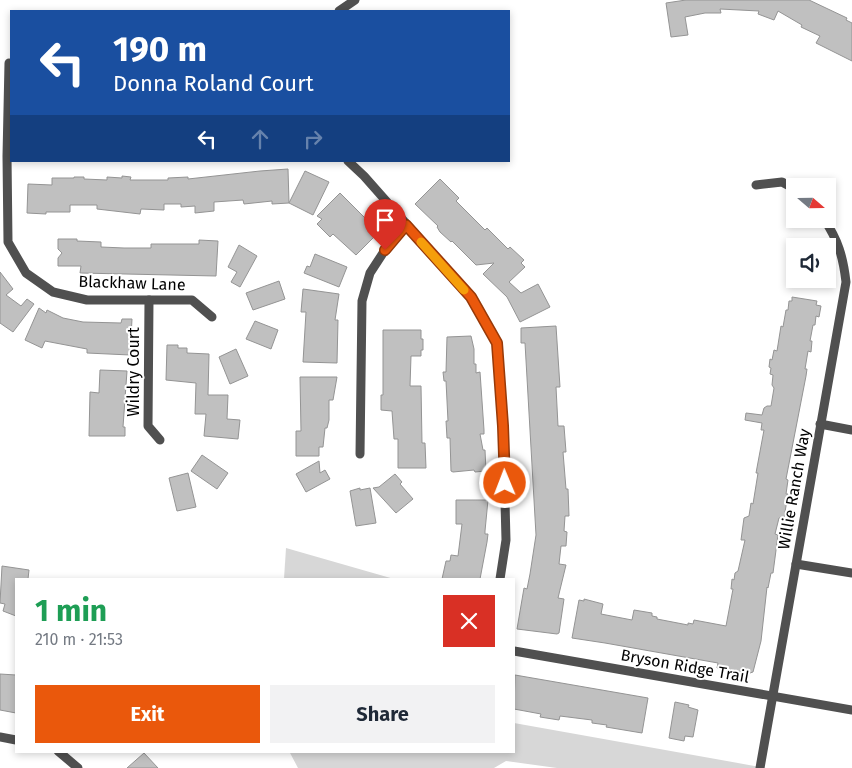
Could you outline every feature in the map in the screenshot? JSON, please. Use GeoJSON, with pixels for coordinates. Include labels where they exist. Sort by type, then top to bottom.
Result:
{"type":"FeatureCollection","features":[{"type":"Feature","properties":{"kind":"street"},"geometry":{"type":"LineString","coordinates":[[341,10],[356,0]]}},
{"type":"Feature","properties":{"kind":"street","name":"Blackhaw Lane"},"geometry":{"type":"LineString","coordinates":[[7,63],[6,156],[8,242],[26,273],[53,292],[88,300],[192,300],[212,317]]}},
{"type":"Feature","properties":{"kind":"street"},"geometry":{"type":"LineString","coordinates":[[349,162],[364,176],[471,297],[497,343],[503,426],[506,540],[500,578]]}},
{"type":"Feature","properties":{"kind":"street"},"geometry":{"type":"LineString","coordinates":[[756,186],[782,182],[786,184]]}},
{"type":"Feature","properties":{"kind":"street"},"geometry":{"type":"LineString","coordinates":[[360,454],[362,301],[370,273],[385,250],[406,225]]}},
{"type":"Feature","properties":{"kind":"street","name":"Willie Ranch Way"},"geometry":{"type":"LineString","coordinates":[[760,768],[846,282],[841,251],[830,228]]}},
{"type":"Feature","properties":{"kind":"street","name":"Wildry Court"},"geometry":{"type":"LineString","coordinates":[[149,300],[148,426],[160,440]]}},
{"type":"Feature","properties":{"kind":"street"},"geometry":{"type":"LineString","coordinates":[[820,424],[852,430]]}},
{"type":"Feature","properties":{"kind":"street"},"geometry":{"type":"LineString","coordinates":[[796,564],[852,573]]}},
{"type":"Feature","properties":{"kind":"street","name":"Bryson Ridge Trail"},"geometry":{"type":"LineString","coordinates":[[515,651],[852,710]]}},
{"type":"Feature","properties":{"kind":"street"},"geometry":{"type":"LineString","coordinates":[[0,737],[15,740]]}},
{"type":"Feature","properties":{"kind":"street"},"geometry":{"type":"LineString","coordinates":[[60,753],[78,768]]}},
{"type":"Feature","properties":{"kind":"shaded area"},"geometry":{"type":"Polygon","coordinates":[[[286,548],[391,578],[284,578],[286,548]]]}},
{"type":"Feature","properties":{"kind":"shaded area"},"geometry":{"type":"Polygon","coordinates":[[[515,723],[766,768],[557,768],[506,761],[494,768],[298,768],[290,753],[515,753],[515,723]]]}},
{"type":"Feature","properties":{"kind":"building"},"geometry":{"type":"Polygon","coordinates":[[[686,0],[809,0],[847,18],[846,20],[852,23],[852,61],[816,43],[820,36],[801,27],[802,25],[778,11],[774,20],[758,14],[759,11],[720,9],[721,13],[705,13],[685,17],[688,35],[671,37],[666,3],[686,0]]]}},
{"type":"Feature","properties":{"kind":"building"},"geometry":{"type":"Polygon","coordinates":[[[288,169],[289,203],[272,204],[272,201],[244,204],[243,200],[214,202],[214,211],[195,213],[195,206],[181,207],[181,204],[164,204],[164,210],[141,209],[140,214],[97,209],[97,205],[70,205],[70,212],[27,213],[28,184],[52,185],[52,178],[84,177],[84,179],[107,180],[107,177],[122,178],[122,176],[131,177],[130,180],[168,180],[168,178],[188,177],[188,179],[288,169]]]}},
{"type":"Feature","properties":{"kind":"building"},"geometry":{"type":"Polygon","coordinates":[[[305,171],[329,182],[313,215],[289,203],[305,171]]]}},
{"type":"Feature","properties":{"kind":"building"},"geometry":{"type":"Polygon","coordinates":[[[440,179],[459,198],[456,201],[485,230],[487,228],[508,249],[510,247],[524,260],[521,263],[525,267],[509,282],[521,293],[538,284],[550,307],[520,322],[507,297],[483,274],[494,263],[476,265],[440,232],[438,226],[415,204],[440,179]]]}},
{"type":"Feature","properties":{"kind":"building"},"geometry":{"type":"Polygon","coordinates":[[[340,193],[379,232],[356,255],[333,234],[330,237],[317,224],[322,219],[317,216],[340,193]]]}},
{"type":"Feature","properties":{"kind":"building"},"geometry":{"type":"Polygon","coordinates":[[[58,239],[101,242],[101,247],[124,248],[151,248],[151,244],[199,244],[199,240],[218,241],[216,276],[80,273],[81,266],[58,266],[58,258],[62,253],[58,249],[58,239]]]}},
{"type":"Feature","properties":{"kind":"building"},"geometry":{"type":"Polygon","coordinates":[[[239,245],[257,256],[240,287],[231,282],[237,272],[228,267],[239,245]]]}},
{"type":"Feature","properties":{"kind":"building"},"geometry":{"type":"Polygon","coordinates":[[[315,254],[347,267],[339,287],[304,273],[307,266],[310,267],[315,254]]]}},
{"type":"Feature","properties":{"kind":"building"},"geometry":{"type":"Polygon","coordinates":[[[0,272],[13,289],[6,295],[21,306],[27,299],[34,304],[13,332],[0,323],[0,272]]]}},
{"type":"Feature","properties":{"kind":"building"},"geometry":{"type":"Polygon","coordinates":[[[279,281],[285,299],[253,310],[246,293],[279,281]]]}},
{"type":"Feature","properties":{"kind":"building"},"geometry":{"type":"Polygon","coordinates":[[[303,289],[339,294],[335,320],[338,320],[337,363],[303,362],[306,312],[301,312],[303,289]]]}},
{"type":"Feature","properties":{"kind":"building"},"geometry":{"type":"Polygon","coordinates":[[[792,297],[817,301],[816,305],[821,306],[819,317],[816,316],[815,325],[813,325],[810,341],[812,341],[811,352],[808,351],[805,369],[807,369],[806,376],[786,479],[788,480],[786,494],[788,494],[784,518],[779,518],[775,534],[778,535],[773,573],[771,573],[767,587],[761,641],[753,672],[717,668],[718,663],[572,638],[579,600],[584,601],[584,599],[603,604],[601,614],[632,620],[634,610],[652,613],[652,616],[657,617],[657,619],[688,625],[688,623],[693,624],[694,620],[726,626],[733,589],[731,589],[732,579],[734,580],[735,573],[738,571],[745,540],[741,540],[744,518],[749,516],[751,503],[753,504],[758,473],[756,473],[764,430],[761,430],[762,423],[745,420],[746,413],[762,415],[764,408],[771,406],[774,388],[772,385],[773,375],[770,374],[771,368],[769,367],[770,359],[772,360],[774,350],[777,351],[781,326],[783,327],[786,310],[788,310],[789,301],[792,301],[792,297]]]}},
{"type":"Feature","properties":{"kind":"building"},"geometry":{"type":"Polygon","coordinates":[[[39,308],[46,313],[47,310],[63,318],[83,322],[121,323],[122,319],[132,319],[130,355],[87,353],[87,349],[45,341],[42,348],[25,340],[39,308]]]}},
{"type":"Feature","properties":{"kind":"building"},"geometry":{"type":"Polygon","coordinates":[[[255,321],[278,330],[271,349],[246,339],[255,321]]]}},
{"type":"Feature","properties":{"kind":"building"},"geometry":{"type":"Polygon","coordinates":[[[556,326],[560,387],[556,387],[558,426],[564,426],[566,452],[563,452],[566,489],[568,489],[569,516],[565,516],[566,546],[561,546],[559,564],[566,565],[558,598],[564,599],[559,633],[557,634],[517,629],[524,588],[527,589],[536,535],[525,343],[521,343],[521,328],[556,326]]]}},
{"type":"Feature","properties":{"kind":"building"},"geometry":{"type":"Polygon","coordinates":[[[383,330],[421,330],[423,350],[421,350],[421,356],[411,356],[410,386],[421,386],[422,443],[425,443],[426,468],[398,468],[398,439],[394,439],[392,411],[381,410],[381,395],[383,395],[383,330]]]}},
{"type":"Feature","properties":{"kind":"building"},"geometry":{"type":"Polygon","coordinates":[[[471,336],[476,373],[480,372],[484,434],[480,434],[483,450],[485,450],[486,471],[453,472],[451,471],[450,438],[447,438],[446,381],[444,381],[443,372],[446,372],[447,337],[471,336]]]}},
{"type":"Feature","properties":{"kind":"building"},"geometry":{"type":"Polygon","coordinates":[[[167,345],[178,345],[178,348],[187,348],[187,353],[209,354],[208,395],[228,395],[227,419],[240,420],[238,439],[204,436],[206,414],[195,414],[196,383],[166,380],[167,345]]]}},
{"type":"Feature","properties":{"kind":"building"},"geometry":{"type":"Polygon","coordinates":[[[236,349],[248,376],[230,384],[219,357],[236,349]]]}},
{"type":"Feature","properties":{"kind":"building"},"geometry":{"type":"Polygon","coordinates":[[[100,370],[127,371],[123,427],[125,427],[125,436],[89,436],[90,392],[99,393],[100,370]]]}},
{"type":"Feature","properties":{"kind":"building"},"geometry":{"type":"Polygon","coordinates":[[[300,377],[337,377],[333,400],[329,400],[329,420],[327,428],[325,428],[323,447],[319,447],[319,456],[296,456],[296,431],[301,431],[300,377]]]}},
{"type":"Feature","properties":{"kind":"building"},"geometry":{"type":"Polygon","coordinates":[[[202,455],[228,473],[217,489],[191,471],[202,455]]]}},
{"type":"Feature","properties":{"kind":"building"},"geometry":{"type":"Polygon","coordinates":[[[319,461],[320,473],[325,470],[330,479],[306,492],[296,474],[319,461]]]}},
{"type":"Feature","properties":{"kind":"building"},"geometry":{"type":"Polygon","coordinates":[[[188,473],[196,507],[177,511],[169,478],[188,473]]]}},
{"type":"Feature","properties":{"kind":"building"},"geometry":{"type":"Polygon","coordinates":[[[395,474],[402,482],[400,484],[413,499],[396,513],[373,488],[379,487],[395,474]]]}},
{"type":"Feature","properties":{"kind":"building"},"geometry":{"type":"Polygon","coordinates":[[[360,488],[360,490],[370,488],[376,523],[356,526],[350,491],[360,488]]]}},
{"type":"Feature","properties":{"kind":"building"},"geometry":{"type":"Polygon","coordinates":[[[456,500],[488,500],[485,534],[488,534],[480,578],[442,578],[446,561],[450,561],[451,555],[458,556],[462,524],[456,524],[456,500]]]}},
{"type":"Feature","properties":{"kind":"building"},"geometry":{"type":"Polygon","coordinates":[[[2,566],[29,570],[28,578],[15,578],[15,616],[3,611],[5,604],[0,603],[2,566]]]}},
{"type":"Feature","properties":{"kind":"building"},"geometry":{"type":"Polygon","coordinates":[[[0,674],[15,675],[15,713],[0,710],[0,674]]]}},
{"type":"Feature","properties":{"kind":"building"},"geometry":{"type":"Polygon","coordinates":[[[515,675],[648,698],[642,733],[606,727],[607,725],[592,723],[592,720],[560,716],[559,720],[540,717],[541,714],[515,709],[515,675]]]}},
{"type":"Feature","properties":{"kind":"building"},"geometry":{"type":"Polygon","coordinates":[[[675,702],[689,705],[688,707],[698,710],[693,737],[685,736],[684,741],[669,738],[675,702]]]}},
{"type":"Feature","properties":{"kind":"building"},"geometry":{"type":"Polygon","coordinates":[[[144,753],[158,768],[127,768],[144,753]]]}},
{"type":"Feature","properties":{"kind":"slow traffic"},"geometry":{"type":"LineString","coordinates":[[421,242],[464,290]]}},
{"type":"Feature","properties":{"kind":"route"},"geometry":{"type":"LineString","coordinates":[[385,250],[406,225],[471,297],[497,343],[505,483]]}}]}
